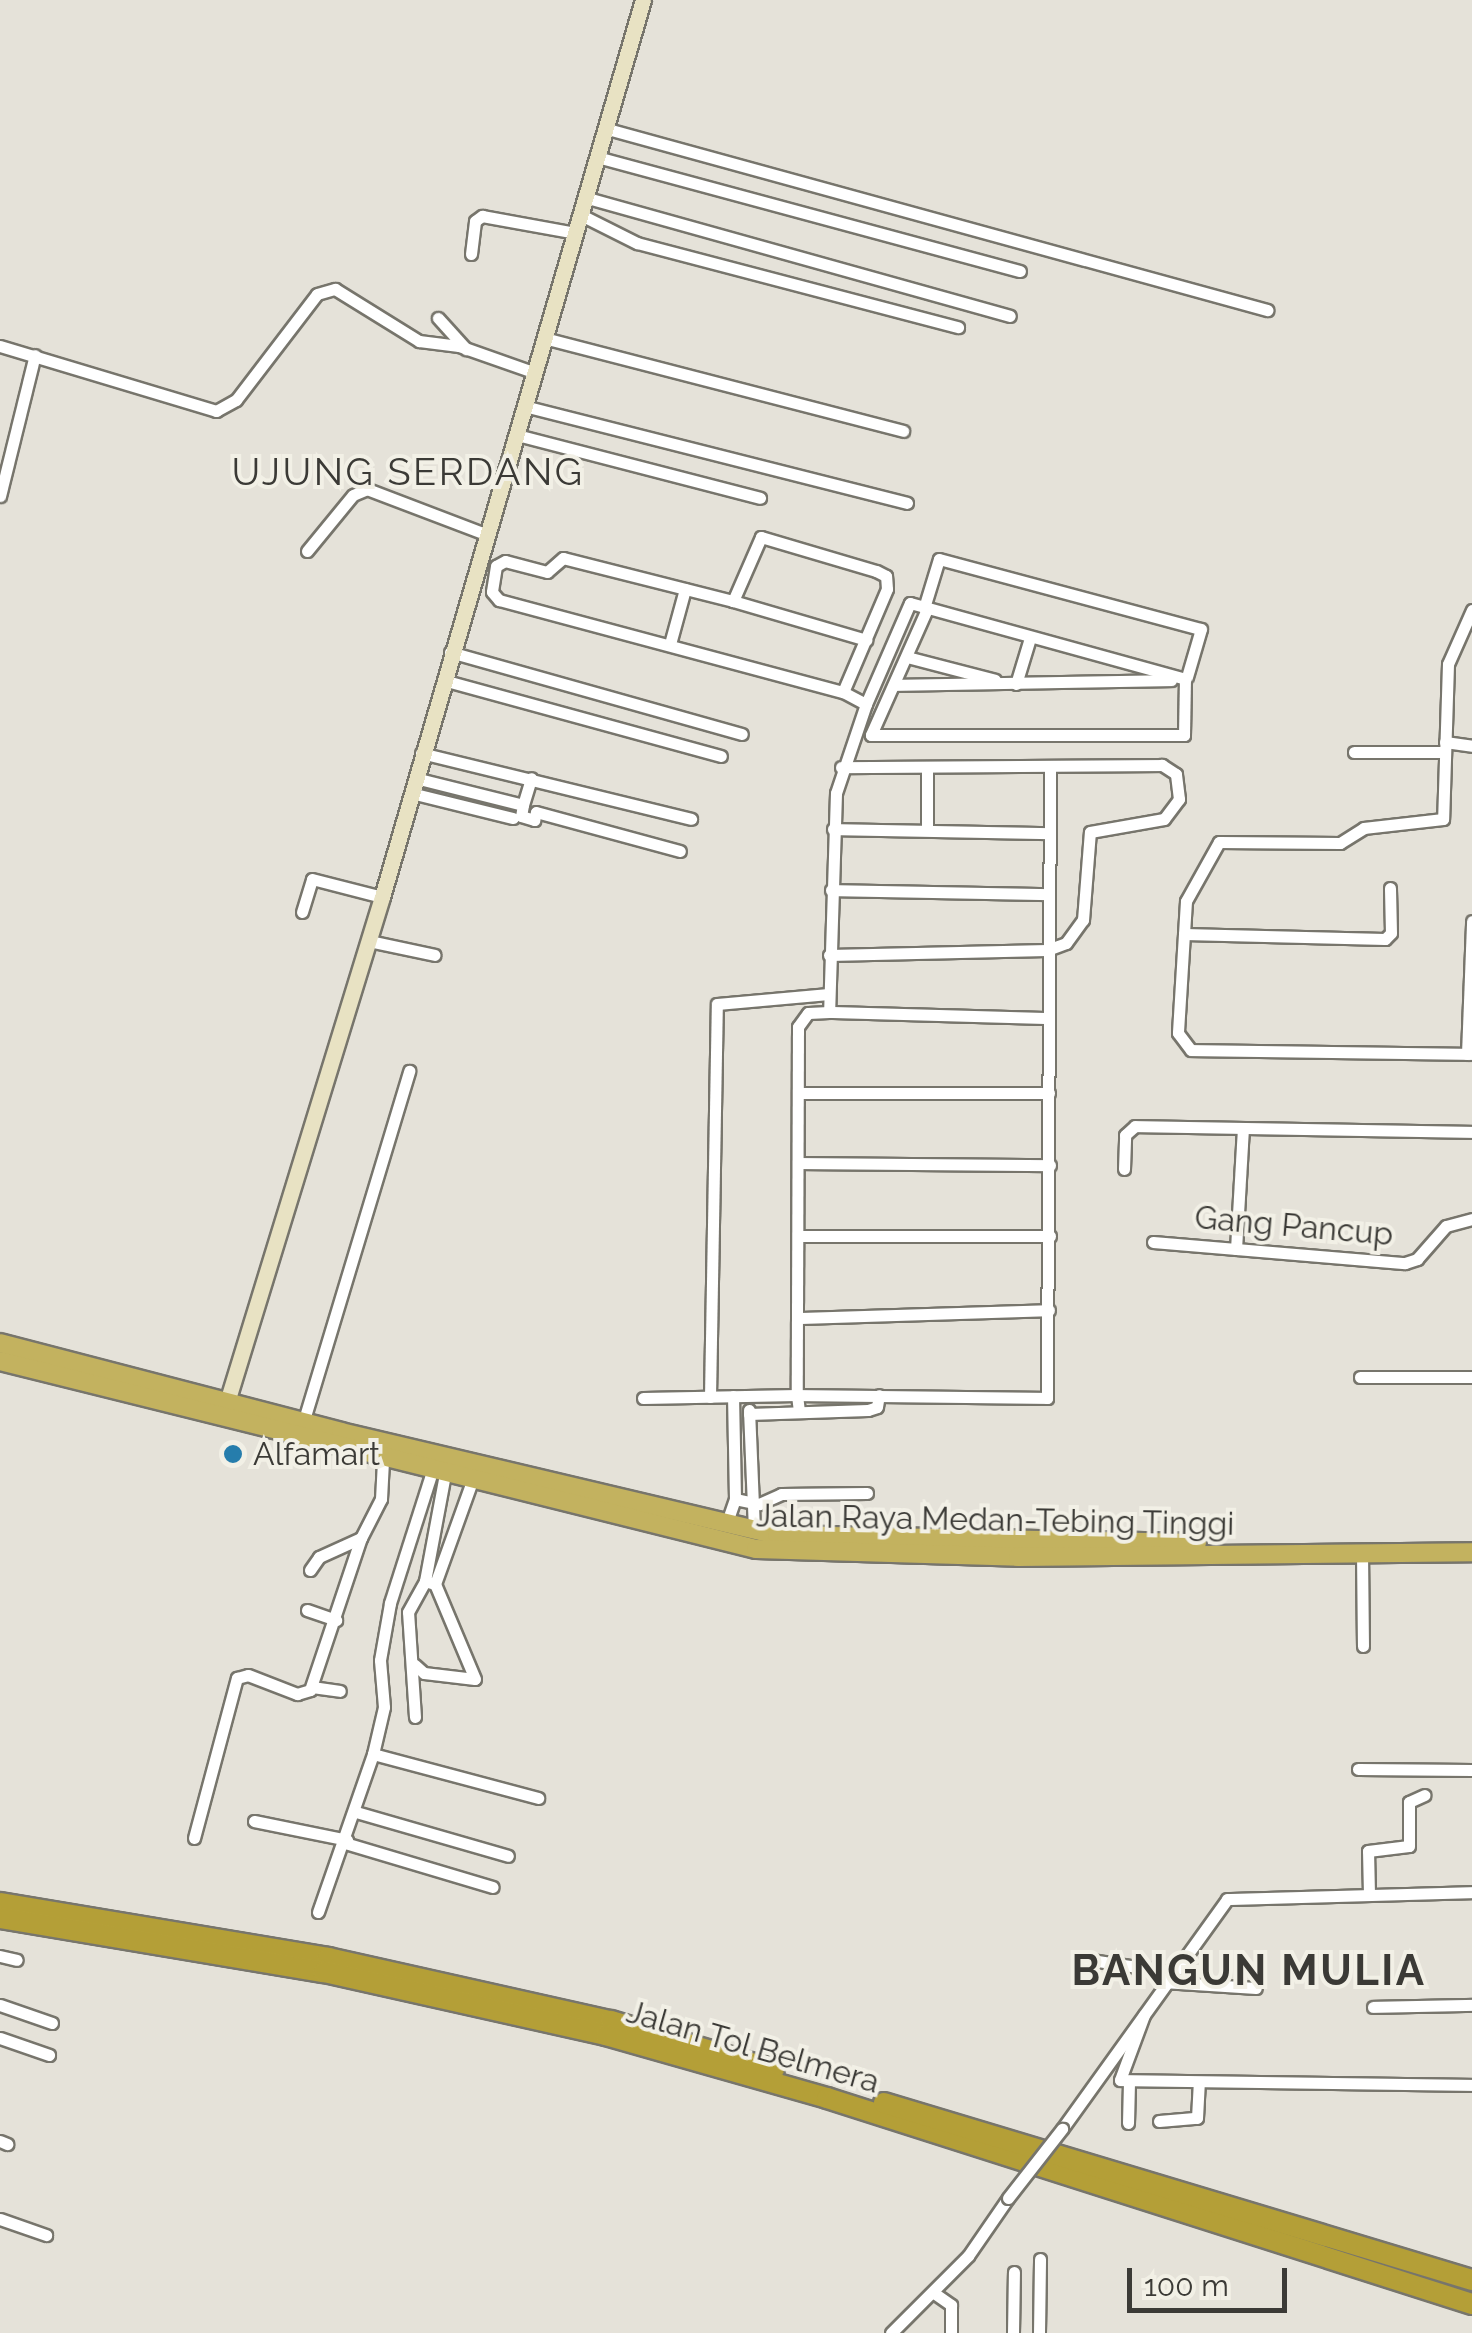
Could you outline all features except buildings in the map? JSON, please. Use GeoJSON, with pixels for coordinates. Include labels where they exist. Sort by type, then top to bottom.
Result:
{"type":"FeatureCollection","features":[{"type":"Feature","properties":{"kind":"highway","name":"Jalan Raya Medan-Tebing Tinggi"},"geometry":{"type":"LineString","coordinates":[[0,1343],[531,1486],[564,1504],[714,1543],[813,1554],[1472,1552]]}},
{"type":"Feature","properties":{"kind":"highway","name":"Jalan Raya Medan-Tebing Tinggi"},"geometry":{"type":"LineString","coordinates":[[0,1361],[472,1481],[557,1484],[754,1530],[1017,1541],[1472,1544]]}},
{"type":"Feature","properties":{"kind":"highway","name":"Jalan Tol Belmera"},"geometry":{"type":"LineString","coordinates":[[0,1903],[328,1958],[686,2050],[1472,2280]]}},
{"type":"Feature","properties":{"kind":"highway","name":"Jalan Tol Belmera"},"geometry":{"type":"LineString","coordinates":[[0,1918],[324,1972],[686,2050]]}},
{"type":"Feature","properties":{"kind":"highway","name":"Jalan Tol Belmera"},"geometry":{"type":"LineString","coordinates":[[709,2057],[1472,2304]]}},
{"type":"Feature","properties":{"kind":"main road"},"geometry":{"type":"LineString","coordinates":[[227,1402],[369,941],[483,533],[516,435],[530,371],[576,234],[642,0]]}},
{"type":"Feature","properties":{"kind":"street"},"geometry":{"type":"LineString","coordinates":[[604,128],[1268,310]]}},
{"type":"Feature","properties":{"kind":"street"},"geometry":{"type":"LineString","coordinates":[[597,157],[1020,271]]}},
{"type":"Feature","properties":{"kind":"street"},"geometry":{"type":"LineString","coordinates":[[584,197],[1010,316]]}},
{"type":"Feature","properties":{"kind":"street"},"geometry":{"type":"LineString","coordinates":[[581,214],[637,243],[958,328]]}},
{"type":"Feature","properties":{"kind":"street"},"geometry":{"type":"LineString","coordinates":[[471,254],[482,216],[576,234]]}},
{"type":"Feature","properties":{"kind":"street"},"geometry":{"type":"LineString","coordinates":[[0,346],[210,412],[236,400],[324,291],[351,296],[418,341],[466,349],[530,371]]}},
{"type":"Feature","properties":{"kind":"street"},"geometry":{"type":"LineString","coordinates":[[438,318],[466,349]]}},
{"type":"Feature","properties":{"kind":"street"},"geometry":{"type":"LineString","coordinates":[[544,338],[903,431]]}},
{"type":"Feature","properties":{"kind":"street"},"geometry":{"type":"LineString","coordinates":[[0,496],[35,355]]}},
{"type":"Feature","properties":{"kind":"street"},"geometry":{"type":"LineString","coordinates":[[524,406],[907,503]]}},
{"type":"Feature","properties":{"kind":"street"},"geometry":{"type":"LineString","coordinates":[[516,435],[760,498]]}},
{"type":"Feature","properties":{"kind":"street"},"geometry":{"type":"LineString","coordinates":[[308,550],[353,495],[366,489],[483,533]]}},
{"type":"Feature","properties":{"kind":"street"},"geometry":{"type":"LineString","coordinates":[[733,600],[754,542],[766,537],[886,576],[887,588],[847,694]]}},
{"type":"Feature","properties":{"kind":"street"},"geometry":{"type":"LineString","coordinates":[[865,703],[847,694],[670,644],[499,600],[492,592],[496,566],[505,561],[546,572],[563,558],[733,600],[866,640]]}},
{"type":"Feature","properties":{"kind":"street"},"geometry":{"type":"LineString","coordinates":[[939,559],[1200,629],[1186,678],[1184,735],[871,736],[907,657],[939,559]]}},
{"type":"Feature","properties":{"kind":"street"},"geometry":{"type":"LineString","coordinates":[[670,644],[685,589]]}},
{"type":"Feature","properties":{"kind":"street"},"geometry":{"type":"LineString","coordinates":[[829,1012],[833,829],[842,762],[910,603],[1186,678]]}},
{"type":"Feature","properties":{"kind":"street"},"geometry":{"type":"LineString","coordinates":[[1472,610],[1448,664],[1444,814],[1436,824],[1364,828],[1340,843],[1219,842],[1189,892],[1178,1033],[1186,1048],[1469,1054],[1472,922]]}},
{"type":"Feature","properties":{"kind":"street"},"geometry":{"type":"LineString","coordinates":[[1013,684],[1030,638]]}},
{"type":"Feature","properties":{"kind":"street"},"geometry":{"type":"LineString","coordinates":[[450,652],[742,734]]}},
{"type":"Feature","properties":{"kind":"street"},"geometry":{"type":"LineString","coordinates":[[907,657],[1013,684]]}},
{"type":"Feature","properties":{"kind":"street"},"geometry":{"type":"LineString","coordinates":[[894,685],[1186,678]]}},
{"type":"Feature","properties":{"kind":"street"},"geometry":{"type":"LineString","coordinates":[[443,680],[721,756]]}},
{"type":"Feature","properties":{"kind":"street"},"geometry":{"type":"LineString","coordinates":[[1354,752],[1472,746]]}},
{"type":"Feature","properties":{"kind":"street"},"geometry":{"type":"LineString","coordinates":[[422,752],[691,819]]}},
{"type":"Feature","properties":{"kind":"street"},"geometry":{"type":"LineString","coordinates":[[829,955],[1047,950],[1066,943],[1080,928],[1090,832],[1172,815],[1180,784],[1172,768],[1162,765],[927,768],[842,762]]}},
{"type":"Feature","properties":{"kind":"street"},"geometry":{"type":"LineString","coordinates":[[927,768],[927,829]]}},
{"type":"Feature","properties":{"kind":"street"},"geometry":{"type":"LineString","coordinates":[[644,1398],[1047,1398],[1050,1166],[1046,894],[1050,768]]}},
{"type":"Feature","properties":{"kind":"street"},"geometry":{"type":"LineString","coordinates":[[531,778],[520,816],[534,820],[536,812],[680,851]]}},
{"type":"Feature","properties":{"kind":"street"},"geometry":{"type":"LineString","coordinates":[[413,786],[523,805]]}},
{"type":"Feature","properties":{"kind":"street"},"geometry":{"type":"LineString","coordinates":[[413,786],[513,818]]}},
{"type":"Feature","properties":{"kind":"street"},"geometry":{"type":"LineString","coordinates":[[833,829],[1047,833]]}},
{"type":"Feature","properties":{"kind":"street"},"geometry":{"type":"LineString","coordinates":[[302,912],[312,879],[382,897]]}},
{"type":"Feature","properties":{"kind":"street"},"geometry":{"type":"LineString","coordinates":[[1184,934],[1385,939],[1392,933],[1390,888]]}},
{"type":"Feature","properties":{"kind":"street"},"geometry":{"type":"LineString","coordinates":[[832,890],[1046,894]]}},
{"type":"Feature","properties":{"kind":"street"},"geometry":{"type":"LineString","coordinates":[[369,941],[435,955]]}},
{"type":"Feature","properties":{"kind":"street"},"geometry":{"type":"LineString","coordinates":[[710,1397],[717,1004],[829,994]]}},
{"type":"Feature","properties":{"kind":"street"},"geometry":{"type":"LineString","coordinates":[[798,1412],[802,1093],[798,1026],[808,1013],[829,1012],[1048,1018]]}},
{"type":"Feature","properties":{"kind":"street"},"geometry":{"type":"LineString","coordinates":[[302,1423],[409,1071]]}},
{"type":"Feature","properties":{"kind":"street"},"geometry":{"type":"LineString","coordinates":[[802,1093],[1048,1094]]}},
{"type":"Feature","properties":{"kind":"street"},"geometry":{"type":"LineString","coordinates":[[1124,1169],[1129,1127],[1472,1132]]}},
{"type":"Feature","properties":{"kind":"street"},"geometry":{"type":"LineString","coordinates":[[1236,1249],[1242,1128]]}},
{"type":"Feature","properties":{"kind":"street"},"geometry":{"type":"LineString","coordinates":[[800,1163],[1050,1166]]}},
{"type":"Feature","properties":{"kind":"street","name":"Gang Pancup"},"geometry":{"type":"LineString","coordinates":[[1154,1242],[1404,1263],[1417,1259],[1446,1226],[1472,1218]]}},
{"type":"Feature","properties":{"kind":"street"},"geometry":{"type":"LineString","coordinates":[[800,1236],[1050,1236]]}},
{"type":"Feature","properties":{"kind":"street"},"geometry":{"type":"LineString","coordinates":[[798,1318],[1049,1310]]}},
{"type":"Feature","properties":{"kind":"street"},"geometry":{"type":"LineString","coordinates":[[1360,1378],[1472,1377]]}},
{"type":"Feature","properties":{"kind":"street"},"geometry":{"type":"LineString","coordinates":[[749,1414],[868,1410],[877,1406],[879,1395]]}},
{"type":"Feature","properties":{"kind":"street"},"geometry":{"type":"LineString","coordinates":[[726,1525],[735,1500],[733,1396]]}},
{"type":"Feature","properties":{"kind":"street"},"geometry":{"type":"LineString","coordinates":[[749,1396],[754,1530]]}},
{"type":"Feature","properties":{"kind":"street"},"geometry":{"type":"LineString","coordinates":[[312,1687],[361,1538],[382,1499],[383,1460]]}},
{"type":"Feature","properties":{"kind":"street"},"geometry":{"type":"LineString","coordinates":[[438,1473],[446,1526]]}},
{"type":"Feature","properties":{"kind":"street"},"geometry":{"type":"LineString","coordinates":[[318,1912],[356,1812],[384,1707],[380,1660],[390,1603],[438,1473]]}},
{"type":"Feature","properties":{"kind":"street"},"geometry":{"type":"LineString","coordinates":[[415,1717],[416,1665],[408,1612],[430,1582],[446,1526],[472,1481]]}},
{"type":"Feature","properties":{"kind":"street"},"geometry":{"type":"LineString","coordinates":[[735,1500],[752,1503],[781,1494],[867,1492]]}},
{"type":"Feature","properties":{"kind":"street"},"geometry":{"type":"LineString","coordinates":[[310,1570],[327,1552],[361,1538]]}},
{"type":"Feature","properties":{"kind":"street"},"geometry":{"type":"LineString","coordinates":[[1362,1552],[1363,1646]]}},
{"type":"Feature","properties":{"kind":"street"},"geometry":{"type":"LineString","coordinates":[[416,1665],[424,1673],[474,1679],[430,1582]]}},
{"type":"Feature","properties":{"kind":"street"},"geometry":{"type":"LineString","coordinates":[[306,1610],[336,1620]]}},
{"type":"Feature","properties":{"kind":"street"},"geometry":{"type":"LineString","coordinates":[[194,1838],[237,1678],[248,1675],[297,1694],[312,1687],[340,1692]]}},
{"type":"Feature","properties":{"kind":"street"},"geometry":{"type":"LineString","coordinates":[[373,1754],[538,1798]]}},
{"type":"Feature","properties":{"kind":"street"},"geometry":{"type":"LineString","coordinates":[[1358,1769],[1472,1770]]}},
{"type":"Feature","properties":{"kind":"street"},"geometry":{"type":"LineString","coordinates":[[1369,1894],[1368,1850],[1409,1846],[1410,1802],[1425,1795]]}},
{"type":"Feature","properties":{"kind":"street"},"geometry":{"type":"LineString","coordinates":[[356,1812],[508,1856]]}},
{"type":"Feature","properties":{"kind":"street"},"geometry":{"type":"LineString","coordinates":[[254,1820],[346,1841],[492,1886]]}},
{"type":"Feature","properties":{"kind":"street"},"geometry":{"type":"LineString","coordinates":[[891,2333],[934,2292],[1062,2130],[1166,1977],[1232,1897],[1472,1892]]}},
{"type":"Feature","properties":{"kind":"street"},"geometry":{"type":"LineString","coordinates":[[0,1956],[18,1960]]}},
{"type":"Feature","properties":{"kind":"street"},"geometry":{"type":"LineString","coordinates":[[1078,1958],[1166,1977],[1256,1988]]}},
{"type":"Feature","properties":{"kind":"street"},"geometry":{"type":"LineString","coordinates":[[0,2004],[52,2023]]}},
{"type":"Feature","properties":{"kind":"street"},"geometry":{"type":"LineString","coordinates":[[1373,2008],[1472,2005]]}},
{"type":"Feature","properties":{"kind":"street"},"geometry":{"type":"LineString","coordinates":[[1143,2013],[1143,2027],[1118,2076],[1129,2081],[1472,2086]]}},
{"type":"Feature","properties":{"kind":"street"},"geometry":{"type":"LineString","coordinates":[[0,2038],[49,2055]]}},
{"type":"Feature","properties":{"kind":"street"},"geometry":{"type":"LineString","coordinates":[[1128,2123],[1129,2081]]}},
{"type":"Feature","properties":{"kind":"street"},"geometry":{"type":"LineString","coordinates":[[1160,2121],[1197,2118],[1198,2082]]}},
{"type":"Feature","properties":{"kind":"street"},"geometry":{"type":"LineString","coordinates":[[0,2218],[46,2235]]}},
{"type":"Feature","properties":{"kind":"street"},"geometry":{"type":"LineString","coordinates":[[1039,2333],[1040,2259]]}},
{"type":"Feature","properties":{"kind":"street"},"geometry":{"type":"LineString","coordinates":[[1013,2333],[1014,2272]]}},
{"type":"Feature","properties":{"kind":"street"},"geometry":{"type":"LineString","coordinates":[[934,2292],[951,2305],[951,2333]]}},
{"type":"Feature","properties":{"kind":"place","name":"Alfamart"},"geometry":{"type":"Point","coordinates":[233,1454]}},
{"type":"Feature","properties":{"kind":"district","name":"UJUNG SERDANG"},"geometry":{"type":"Point","coordinates":[408,472]}},
{"type":"Feature","properties":{"kind":"district","name":"BANGUN MULIA"},"geometry":{"type":"Point","coordinates":[1249,1971]}}]}
